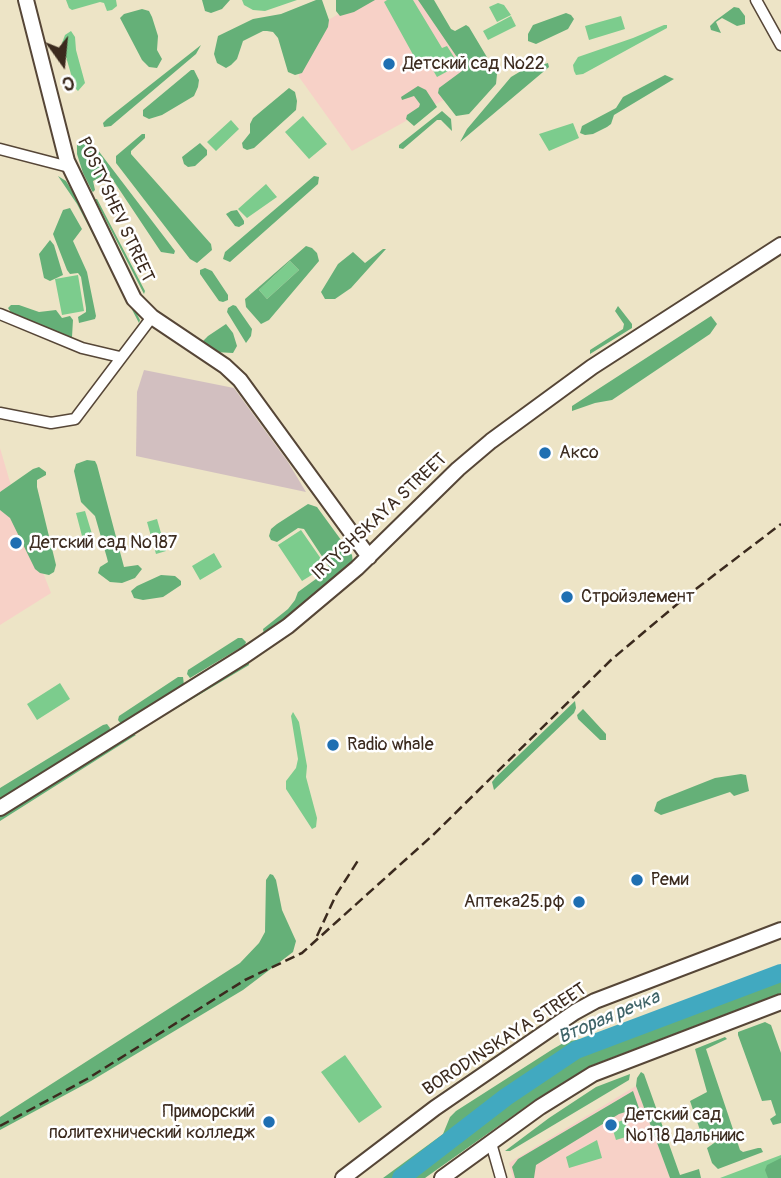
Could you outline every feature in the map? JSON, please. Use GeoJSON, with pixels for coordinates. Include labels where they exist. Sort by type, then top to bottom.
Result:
{"type":"FeatureCollection","features":[{"type":"Feature","properties":{"kind":"main road","name":"POSTYSHEV STREET"},"geometry":{"type":"LineString","coordinates":[[26,0],[69,167],[134,299],[152,317],[225,366],[240,380],[369,556]]}},
{"type":"Feature","properties":{"kind":"main road","name":"IRTYSHSKAYA STREET"},"geometry":{"type":"LineString","coordinates":[[0,808],[256,648],[307,611],[369,556],[458,469],[524,416],[592,368],[781,245]]}},
{"type":"Feature","properties":{"kind":"main road","name":"BORODINSKAYA STREET"},"geometry":{"type":"LineString","coordinates":[[343,1178],[435,1108],[575,1012],[595,1001],[781,930]]}},
{"type":"Feature","properties":{"kind":"main road"},"geometry":{"type":"LineString","coordinates":[[442,1178],[540,1107],[593,1074],[781,1002]]}},
{"type":"Feature","properties":{"kind":"street"},"geometry":{"type":"LineString","coordinates":[[756,0],[781,45]]}},
{"type":"Feature","properties":{"kind":"street"},"geometry":{"type":"LineString","coordinates":[[0,149],[69,167]]}},
{"type":"Feature","properties":{"kind":"street"},"geometry":{"type":"LineString","coordinates":[[0,314],[82,348],[120,357]]}},
{"type":"Feature","properties":{"kind":"street"},"geometry":{"type":"LineString","coordinates":[[0,413],[51,423],[75,419],[152,317]]}},
{"type":"Feature","properties":{"kind":"street"},"geometry":{"type":"LineString","coordinates":[[491,1143],[501,1178]]}},
{"type":"Feature","properties":{"kind":"shaded area","name":"Детский сад №22"},"geometry":{"type":"Polygon","coordinates":[[[371,0],[427,0],[489,79],[440,102],[352,151],[299,77],[302,35],[349,8],[371,0]]]}},
{"type":"Feature","properties":{"kind":"shaded area"},"geometry":{"type":"Polygon","coordinates":[[[144,370],[234,388],[288,462],[306,492],[136,456],[137,392],[144,370]]]}},
{"type":"Feature","properties":{"kind":"shaded area","name":"Детский сад №187"},"geometry":{"type":"Polygon","coordinates":[[[0,448],[17,506],[51,593],[0,625],[0,448]]]}},
{"type":"Feature","properties":{"kind":"shaded area","name":"Детский сад №118 Дальниис"},"geometry":{"type":"Polygon","coordinates":[[[636,1086],[670,1178],[513,1178],[509,1163],[636,1086]]]}},
{"type":"Feature","properties":{"kind":"green space"},"geometry":{"type":"Polygon","coordinates":[[[66,0],[116,0],[117,6],[107,11],[104,3],[100,2],[72,10],[66,0]]]}},
{"type":"Feature","properties":{"kind":"green space"},"geometry":{"type":"Polygon","coordinates":[[[202,0],[230,0],[222,9],[211,13],[205,11],[202,0]]]}},
{"type":"Feature","properties":{"kind":"green space"},"geometry":{"type":"Polygon","coordinates":[[[242,0],[297,0],[265,11],[253,10],[244,5],[242,0]]]}},
{"type":"Feature","properties":{"kind":"green space"},"geometry":{"type":"Polygon","coordinates":[[[322,0],[329,20],[328,27],[302,73],[295,75],[288,72],[278,38],[273,32],[267,31],[243,41],[237,59],[231,65],[226,68],[217,63],[214,54],[218,36],[253,19],[281,14],[322,0]]]}},
{"type":"Feature","properties":{"kind":"green space"},"geometry":{"type":"Polygon","coordinates":[[[336,0],[375,0],[354,12],[340,16],[336,11],[336,0]]]}},
{"type":"Feature","properties":{"kind":"green space"},"geometry":{"type":"Polygon","coordinates":[[[413,0],[442,48],[447,46],[459,65],[437,77],[427,60],[424,61],[421,57],[416,60],[384,2],[413,0]]]}},
{"type":"Feature","properties":{"kind":"green space"},"geometry":{"type":"Polygon","coordinates":[[[418,0],[434,0],[451,29],[455,31],[466,25],[469,27],[497,74],[496,84],[469,114],[456,116],[438,93],[439,88],[462,71],[463,66],[418,0]]]}},
{"type":"Feature","properties":{"kind":"green space"},"geometry":{"type":"Polygon","coordinates":[[[498,3],[504,5],[511,15],[497,22],[489,7],[498,3]]]}},
{"type":"Feature","properties":{"kind":"green space"},"geometry":{"type":"Polygon","coordinates":[[[734,7],[739,8],[745,16],[745,24],[737,26],[722,18],[716,22],[721,33],[711,30],[710,26],[715,21],[734,7]]]}},
{"type":"Feature","properties":{"kind":"green space"},"geometry":{"type":"Polygon","coordinates":[[[142,9],[149,11],[158,36],[157,50],[162,59],[157,68],[149,67],[142,60],[120,18],[124,14],[142,9]]]}},
{"type":"Feature","properties":{"kind":"green space"},"geometry":{"type":"Polygon","coordinates":[[[566,13],[574,19],[568,29],[536,44],[528,41],[533,25],[566,13]]]}},
{"type":"Feature","properties":{"kind":"green space"},"geometry":{"type":"Polygon","coordinates":[[[511,16],[516,26],[488,40],[483,31],[511,16]]]}},
{"type":"Feature","properties":{"kind":"green space"},"geometry":{"type":"Polygon","coordinates":[[[621,16],[625,29],[589,40],[585,26],[621,16]]]}},
{"type":"Feature","properties":{"kind":"green space"},"geometry":{"type":"Polygon","coordinates":[[[667,25],[667,28],[583,74],[576,75],[573,65],[578,57],[667,25]]]}},
{"type":"Feature","properties":{"kind":"green space"},"geometry":{"type":"Polygon","coordinates":[[[71,31],[75,37],[85,83],[78,91],[62,43],[65,35],[71,31]]]}},
{"type":"Feature","properties":{"kind":"green space"},"geometry":{"type":"Polygon","coordinates":[[[201,45],[196,54],[111,126],[104,127],[103,123],[107,119],[201,45]]]}},
{"type":"Feature","properties":{"kind":"green space"},"geometry":{"type":"Polygon","coordinates":[[[548,63],[549,67],[460,142],[467,129],[511,77],[548,63]]]}},
{"type":"Feature","properties":{"kind":"green space"},"geometry":{"type":"Polygon","coordinates":[[[194,70],[199,80],[194,96],[162,115],[149,119],[143,116],[143,110],[194,70]]]}},
{"type":"Feature","properties":{"kind":"green space"},"geometry":{"type":"Polygon","coordinates":[[[665,75],[674,79],[614,115],[607,127],[593,134],[580,133],[582,126],[616,108],[623,97],[665,75]]]}},
{"type":"Feature","properties":{"kind":"green space"},"geometry":{"type":"Polygon","coordinates":[[[418,86],[426,90],[437,107],[414,126],[406,119],[407,115],[420,104],[414,96],[402,100],[401,97],[418,86]]]}},
{"type":"Feature","properties":{"kind":"green space"},"geometry":{"type":"Polygon","coordinates":[[[289,88],[295,92],[296,110],[254,148],[243,148],[242,143],[250,133],[253,118],[289,88]]]}},
{"type":"Feature","properties":{"kind":"green space"},"geometry":{"type":"Polygon","coordinates":[[[442,111],[451,119],[452,131],[441,120],[437,120],[403,149],[399,148],[399,145],[442,111]]]}},
{"type":"Feature","properties":{"kind":"green space"},"geometry":{"type":"Polygon","coordinates":[[[303,116],[327,144],[309,159],[285,132],[303,116]]]}},
{"type":"Feature","properties":{"kind":"green space"},"geometry":{"type":"Polygon","coordinates":[[[231,120],[239,129],[216,151],[207,142],[231,120]]]}},
{"type":"Feature","properties":{"kind":"green space"},"geometry":{"type":"Polygon","coordinates":[[[573,123],[579,138],[549,151],[539,134],[573,123]]]}},
{"type":"Feature","properties":{"kind":"green space"},"geometry":{"type":"Polygon","coordinates":[[[145,134],[145,138],[131,154],[211,244],[212,250],[197,263],[190,259],[116,163],[116,156],[145,134]]]}},
{"type":"Feature","properties":{"kind":"green space"},"geometry":{"type":"Polygon","coordinates":[[[84,139],[94,145],[175,251],[174,254],[161,252],[109,174],[93,181],[95,190],[92,191],[77,154],[77,145],[84,139]]]}},
{"type":"Feature","properties":{"kind":"green space"},"geometry":{"type":"Polygon","coordinates":[[[200,143],[207,150],[207,155],[195,166],[188,167],[182,157],[200,143]]]}},
{"type":"Feature","properties":{"kind":"green space"},"geometry":{"type":"Polygon","coordinates":[[[58,176],[66,181],[79,202],[140,320],[139,323],[77,204],[58,176]]]}},
{"type":"Feature","properties":{"kind":"green space"},"geometry":{"type":"Polygon","coordinates":[[[314,176],[319,177],[318,184],[230,262],[223,259],[225,252],[314,176]]]}},
{"type":"Feature","properties":{"kind":"green space"},"geometry":{"type":"Polygon","coordinates":[[[266,184],[277,197],[247,218],[238,209],[266,184]]]}},
{"type":"Feature","properties":{"kind":"green space"},"geometry":{"type":"Polygon","coordinates":[[[95,199],[145,291],[144,294],[95,199]]]}},
{"type":"Feature","properties":{"kind":"green space"},"geometry":{"type":"Polygon","coordinates":[[[70,208],[82,229],[73,241],[87,272],[96,316],[95,319],[79,323],[78,317],[86,312],[81,277],[78,273],[70,274],[67,270],[53,234],[63,210],[70,208]]]}},
{"type":"Feature","properties":{"kind":"green space"},"geometry":{"type":"Polygon","coordinates":[[[237,210],[244,221],[239,227],[235,226],[226,214],[237,210]]]}},
{"type":"Feature","properties":{"kind":"green space"},"geometry":{"type":"Polygon","coordinates":[[[50,240],[63,275],[50,281],[44,278],[39,254],[50,240]]]}},
{"type":"Feature","properties":{"kind":"green space"},"geometry":{"type":"Polygon","coordinates":[[[306,246],[317,253],[319,261],[269,320],[261,324],[246,307],[245,299],[306,246]],[[290,261],[259,290],[267,299],[299,270],[290,261]]]}},
{"type":"Feature","properties":{"kind":"green space"},"geometry":{"type":"Polygon","coordinates":[[[386,249],[351,288],[335,299],[325,299],[321,292],[338,264],[353,252],[365,263],[386,249]]]}},
{"type":"Feature","properties":{"kind":"green space"},"geometry":{"type":"Polygon","coordinates":[[[290,261],[299,270],[267,299],[259,290],[290,261]]]}},
{"type":"Feature","properties":{"kind":"green space"},"geometry":{"type":"Polygon","coordinates":[[[205,268],[212,271],[228,295],[228,300],[219,301],[200,274],[200,270],[205,268]]]}},
{"type":"Feature","properties":{"kind":"green space"},"geometry":{"type":"Polygon","coordinates":[[[78,275],[84,311],[62,315],[55,279],[78,275]]]}},
{"type":"Feature","properties":{"kind":"green space"},"geometry":{"type":"Polygon","coordinates":[[[11,305],[39,312],[56,310],[62,318],[70,316],[73,320],[72,337],[12,314],[8,308],[11,305]]]}},
{"type":"Feature","properties":{"kind":"green space"},"geometry":{"type":"Polygon","coordinates":[[[233,305],[252,329],[246,343],[227,312],[233,305]]]}},
{"type":"Feature","properties":{"kind":"green space"},"geometry":{"type":"Polygon","coordinates":[[[618,306],[632,324],[632,328],[590,354],[590,350],[623,329],[624,324],[615,311],[618,306]]]}},
{"type":"Feature","properties":{"kind":"green space"},"geometry":{"type":"Polygon","coordinates":[[[711,316],[717,324],[710,334],[612,400],[572,411],[572,406],[711,316]]]}},
{"type":"Feature","properties":{"kind":"green space"},"geometry":{"type":"Polygon","coordinates":[[[226,324],[233,333],[237,346],[233,353],[215,352],[201,343],[208,336],[226,324]]]}},
{"type":"Feature","properties":{"kind":"green space"},"geometry":{"type":"Polygon","coordinates":[[[87,460],[95,461],[97,465],[124,567],[138,565],[142,569],[135,578],[122,583],[110,582],[98,573],[100,567],[108,562],[95,516],[81,502],[74,471],[76,464],[87,460]]]}},
{"type":"Feature","properties":{"kind":"green space"},"geometry":{"type":"Polygon","coordinates":[[[39,467],[46,472],[46,475],[37,480],[37,487],[56,565],[54,572],[49,575],[35,569],[10,518],[0,510],[0,492],[39,467]]]}},
{"type":"Feature","properties":{"kind":"green space"},"geometry":{"type":"Polygon","coordinates":[[[308,504],[317,507],[352,555],[353,563],[304,608],[264,635],[263,629],[288,609],[298,592],[329,567],[304,529],[298,528],[277,542],[269,536],[271,529],[277,524],[308,504]]]}},
{"type":"Feature","properties":{"kind":"green space"},"geometry":{"type":"Polygon","coordinates":[[[85,511],[92,534],[82,536],[76,513],[85,511]]]}},
{"type":"Feature","properties":{"kind":"green space"},"geometry":{"type":"Polygon","coordinates":[[[157,519],[166,551],[156,554],[147,522],[157,519]]]}},
{"type":"Feature","properties":{"kind":"green space"},"geometry":{"type":"Polygon","coordinates":[[[301,530],[326,566],[302,581],[278,545],[301,530]]]}},
{"type":"Feature","properties":{"kind":"green space"},"geometry":{"type":"Polygon","coordinates":[[[214,553],[222,567],[200,580],[192,566],[214,553]]]}},
{"type":"Feature","properties":{"kind":"green space"},"geometry":{"type":"Polygon","coordinates":[[[161,575],[175,576],[181,581],[181,585],[163,597],[143,600],[134,598],[131,591],[161,575]]]}},
{"type":"Feature","properties":{"kind":"green space"},"geometry":{"type":"Polygon","coordinates":[[[238,638],[246,642],[245,645],[190,678],[188,670],[238,638]]]}},
{"type":"Feature","properties":{"kind":"green space"},"geometry":{"type":"Polygon","coordinates":[[[248,661],[249,665],[172,711],[173,708],[248,661]]]}},
{"type":"Feature","properties":{"kind":"green space"},"geometry":{"type":"Polygon","coordinates":[[[178,677],[183,677],[184,685],[121,724],[119,716],[178,677]]]}},
{"type":"Feature","properties":{"kind":"green space"},"geometry":{"type":"Polygon","coordinates":[[[60,683],[70,699],[37,720],[27,704],[60,683]]]}},
{"type":"Feature","properties":{"kind":"green space"},"geometry":{"type":"Polygon","coordinates":[[[575,701],[574,713],[494,790],[492,782],[496,777],[575,701]]]}},
{"type":"Feature","properties":{"kind":"green space"},"geometry":{"type":"Polygon","coordinates":[[[583,709],[606,734],[606,740],[600,740],[578,719],[577,715],[583,709]]]}},
{"type":"Feature","properties":{"kind":"green space"},"geometry":{"type":"Polygon","coordinates":[[[293,712],[299,722],[307,766],[306,777],[317,818],[316,827],[312,829],[286,789],[286,781],[296,768],[298,759],[291,716],[293,712]]]}},
{"type":"Feature","properties":{"kind":"green space"},"geometry":{"type":"Polygon","coordinates":[[[107,724],[109,732],[0,799],[0,788],[107,724]]]}},
{"type":"Feature","properties":{"kind":"green space"},"geometry":{"type":"Polygon","coordinates":[[[131,734],[136,735],[0,821],[0,816],[131,734]]]}},
{"type":"Feature","properties":{"kind":"green space"},"geometry":{"type":"Polygon","coordinates":[[[746,775],[749,791],[734,796],[730,792],[661,815],[654,811],[657,802],[662,799],[715,778],[746,775]]]}},
{"type":"Feature","properties":{"kind":"green space"},"geometry":{"type":"Polygon","coordinates":[[[270,874],[276,880],[282,910],[296,941],[293,952],[243,990],[91,1081],[0,1130],[0,1117],[240,963],[259,943],[265,932],[266,880],[270,874]]]}},
{"type":"Feature","properties":{"kind":"green space"},"geometry":{"type":"Polygon","coordinates":[[[781,965],[781,993],[590,1066],[538,1098],[425,1178],[383,1178],[443,1134],[450,1117],[456,1111],[565,1042],[582,1039],[781,965]]]}},
{"type":"Feature","properties":{"kind":"green space"},"geometry":{"type":"Polygon","coordinates":[[[765,1022],[771,1025],[781,1053],[781,1123],[773,1125],[770,1119],[776,1115],[771,1100],[762,1101],[738,1035],[738,1032],[765,1022]]]}},
{"type":"Feature","properties":{"kind":"green space"},"geometry":{"type":"Polygon","coordinates":[[[725,1037],[727,1039],[706,1049],[740,1150],[743,1152],[761,1148],[763,1152],[718,1169],[712,1163],[707,1148],[717,1141],[714,1132],[701,1133],[690,1101],[707,1092],[695,1049],[725,1037]]]}},
{"type":"Feature","properties":{"kind":"green space"},"geometry":{"type":"Polygon","coordinates":[[[345,1055],[382,1107],[359,1123],[321,1072],[345,1055]]]}},
{"type":"Feature","properties":{"kind":"green space"},"geometry":{"type":"Polygon","coordinates":[[[641,1072],[680,1175],[699,1169],[701,1178],[670,1178],[636,1086],[641,1072]]]}},
{"type":"Feature","properties":{"kind":"green space"},"geometry":{"type":"Polygon","coordinates":[[[630,1074],[629,1080],[510,1151],[505,1151],[596,1087],[630,1074]]]}},
{"type":"Feature","properties":{"kind":"green space"},"geometry":{"type":"Polygon","coordinates":[[[633,1091],[642,1117],[638,1118],[635,1109],[619,1114],[536,1165],[534,1178],[515,1178],[512,1167],[518,1159],[633,1091]]]}},
{"type":"Feature","properties":{"kind":"green space"},"geometry":{"type":"Polygon","coordinates":[[[624,1120],[629,1136],[616,1140],[611,1124],[624,1120]]]}},
{"type":"Feature","properties":{"kind":"green space"},"geometry":{"type":"Polygon","coordinates":[[[597,1140],[602,1158],[569,1168],[566,1157],[597,1140]]]}},
{"type":"Feature","properties":{"kind":"green space"},"geometry":{"type":"Polygon","coordinates":[[[781,1155],[781,1178],[720,1178],[781,1155]]]}},
{"type":"Feature","properties":{"kind":"green space"},"geometry":{"type":"Polygon","coordinates":[[[781,1158],[781,1178],[768,1178],[765,1170],[767,1165],[781,1158]]]}},
{"type":"Feature","properties":{"kind":"waterway","name":"Вторая речка"},"geometry":{"type":"LineString","coordinates":[[401,1178],[506,1097],[576,1050],[781,973]]}},
{"type":"Feature","properties":{"kind":"railway"},"geometry":{"type":"LineString","coordinates":[[0,1126],[87,1079],[245,980],[302,953],[433,835],[611,660],[688,595],[781,524]]}},
{"type":"Feature","properties":{"kind":"railway"},"geometry":{"type":"LineString","coordinates":[[317,936],[336,895],[359,859]]}},
{"type":"Feature","properties":{"kind":"place","name":"Детский сад №22"},"geometry":{"type":"Point","coordinates":[389,64]}},
{"type":"Feature","properties":{"kind":"place","name":"Аксо"},"geometry":{"type":"Point","coordinates":[545,453]}},
{"type":"Feature","properties":{"kind":"place","name":"Детский сад №187"},"geometry":{"type":"Point","coordinates":[16,543]}},
{"type":"Feature","properties":{"kind":"place","name":"Стройэлемент"},"geometry":{"type":"Point","coordinates":[567,597]}},
{"type":"Feature","properties":{"kind":"place","name":"Radio whale"},"geometry":{"type":"Point","coordinates":[333,745]}},
{"type":"Feature","properties":{"kind":"place","name":"Реми"},"geometry":{"type":"Point","coordinates":[637,880]}},
{"type":"Feature","properties":{"kind":"place","name":"Аптека25.рф"},"geometry":{"type":"Point","coordinates":[579,902]}},
{"type":"Feature","properties":{"kind":"place","name":"Приморский политехнический колледж"},"geometry":{"type":"Point","coordinates":[269,1122]}},
{"type":"Feature","properties":{"kind":"place","name":"Детский сад №118 Дальниис"},"geometry":{"type":"Point","coordinates":[611,1125]}}]}
